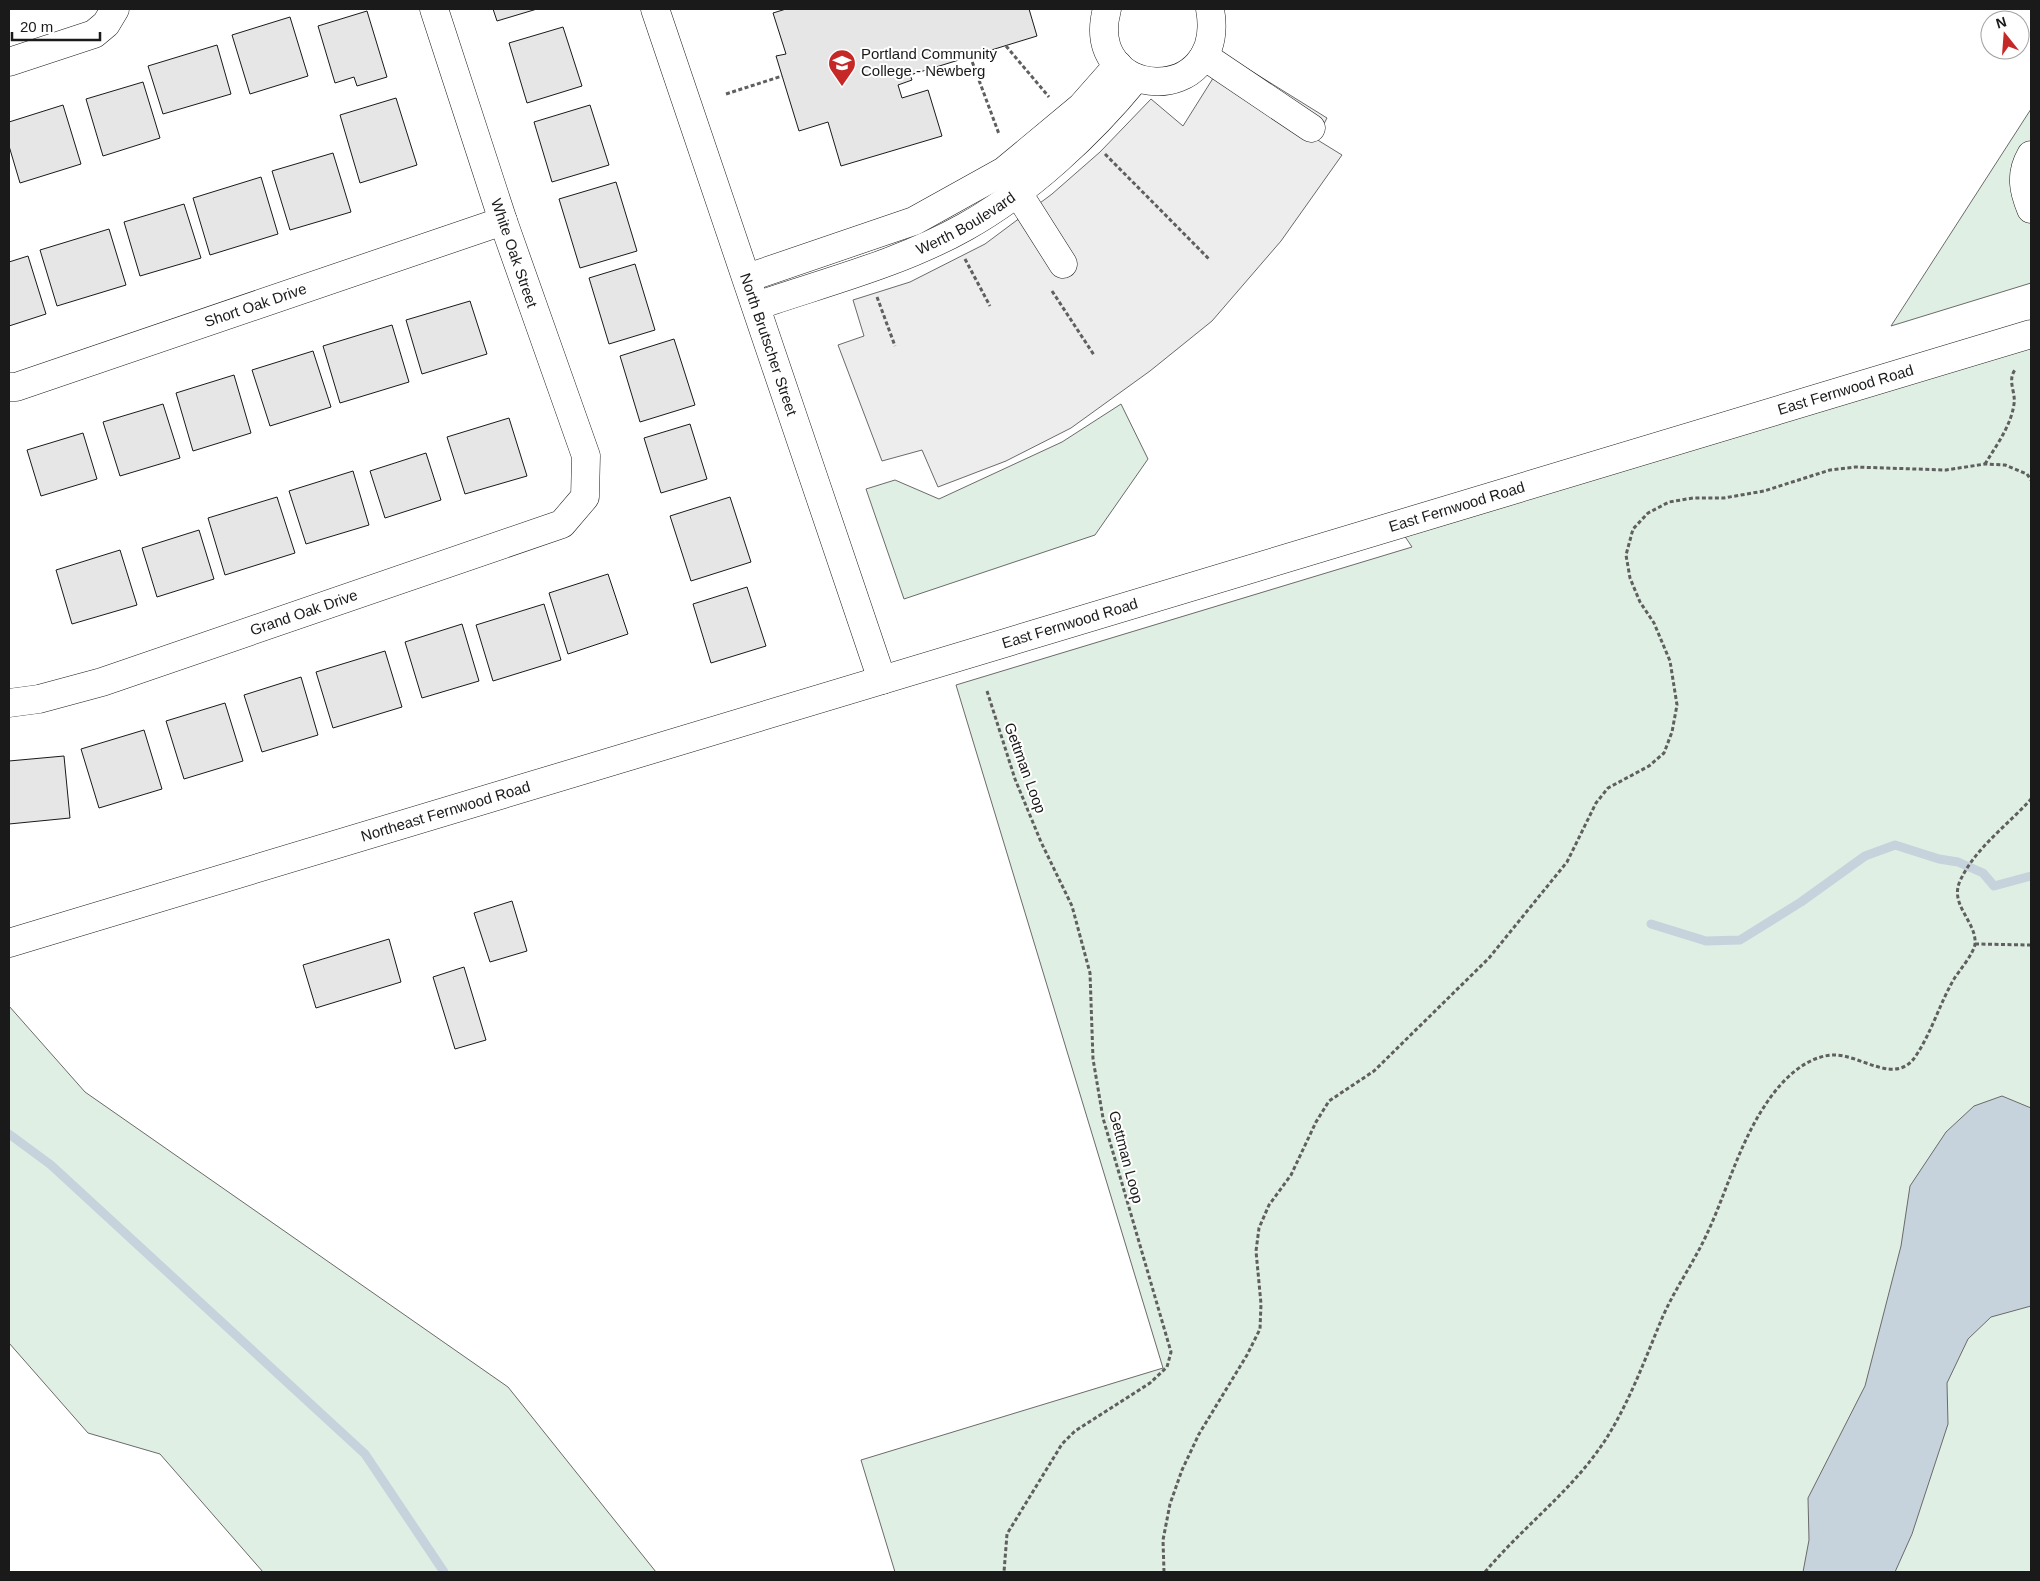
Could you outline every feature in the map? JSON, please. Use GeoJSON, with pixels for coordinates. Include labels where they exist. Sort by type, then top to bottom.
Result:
{"type":"FeatureCollection","features":[{"type":"Feature","properties":{"kind":"street"},"geometry":{"type":"LineString","coordinates":[[9,62],[94,34],[106,24],[114,9]]}},
{"type":"Feature","properties":{"kind":"street","name":"White Oak Street"},"geometry":{"type":"LineString","coordinates":[[434,9],[503,221],[586,456],[585,497]]}},
{"type":"Feature","properties":{"kind":"street","name":"North Brutscher Street"},"geometry":{"type":"LineString","coordinates":[[656,9],[882,680]]}},
{"type":"Feature","properties":{"kind":"street"},"geometry":{"type":"LineString","coordinates":[[1107,9],[1103,24],[1105,43],[1127,72],[1150,82],[1165,82],[1183,76],[1199,64],[1209,49],[1213,28],[1210,9]]}},
{"type":"Feature","properties":{"kind":"street"},"geometry":{"type":"LineString","coordinates":[[1204,56],[1311,128]]}},
{"type":"Feature","properties":{"kind":"street","name":"Werth Boulevard"},"geometry":{"type":"LineString","coordinates":[[747,278],[914,221],[1004,171],[1080,107],[1127,72]]}},
{"type":"Feature","properties":{"kind":"street","name":"Werth Boulevard"},"geometry":{"type":"LineString","coordinates":[[756,306],[908,254],[965,227],[1018,193],[1110,110],[1127,72]]}},
{"type":"Feature","properties":{"kind":"street"},"geometry":{"type":"LineString","coordinates":[[2031,155],[2024,167],[2023,185],[2031,209]]}},
{"type":"Feature","properties":{"kind":"street"},"geometry":{"type":"LineString","coordinates":[[1018,193],[1063,264]]}},
{"type":"Feature","properties":{"kind":"street","name":"Short Oak Drive"},"geometry":{"type":"LineString","coordinates":[[9,387],[16,387],[503,221]]}},
{"type":"Feature","properties":{"kind":"street","name":"East Fernwood Road"},"geometry":{"type":"LineString","coordinates":[[882,680],[2031,334]]}},
{"type":"Feature","properties":{"kind":"street","name":"Grand Oak Drive"},"geometry":{"type":"LineString","coordinates":[[9,703],[39,699],[102,682],[562,524],[585,497]]}},
{"type":"Feature","properties":{"kind":"street","name":"Northeast Fernwood Road"},"geometry":{"type":"LineString","coordinates":[[9,943],[882,680]]}},
{"type":"Feature","properties":{"kind":"path"},"geometry":{"type":"LineString","coordinates":[[1006,46],[1051,100]]}},
{"type":"Feature","properties":{"kind":"path"},"geometry":{"type":"LineString","coordinates":[[970,56],[999,134]]}},
{"type":"Feature","properties":{"kind":"path"},"geometry":{"type":"LineString","coordinates":[[726,94],[782,76]]}},
{"type":"Feature","properties":{"kind":"path"},"geometry":{"type":"LineString","coordinates":[[1100,149],[1209,259]]}},
{"type":"Feature","properties":{"kind":"path"},"geometry":{"type":"LineString","coordinates":[[964,258],[990,306]]}},
{"type":"Feature","properties":{"kind":"path"},"geometry":{"type":"LineString","coordinates":[[877,295],[895,346]]}},
{"type":"Feature","properties":{"kind":"path"},"geometry":{"type":"LineString","coordinates":[[1985,464],[2006,429],[2014,403],[2011,380],[2013,372],[2019,367]]}},
{"type":"Feature","properties":{"kind":"path"},"geometry":{"type":"LineString","coordinates":[[1164,1572],[1164,1540],[1170,1504],[1182,1470],[1199,1434],[1247,1355],[1260,1329],[1261,1304],[1256,1251],[1259,1228],[1269,1205],[1291,1176],[1316,1122],[1330,1102],[1374,1071],[1489,958],[1568,862],[1596,803],[1608,788],[1649,766],[1664,753],[1672,732],[1677,705],[1670,661],[1654,623],[1640,602],[1630,578],[1626,555],[1633,529],[1648,513],[1669,502],[1694,498],[1724,498],[1764,491],[1830,470],[1855,467],[1946,470],[1985,464],[2005,465],[2029,474],[2031,480]]}},
{"type":"Feature","properties":{"kind":"path","name":"Gettman Loop"},"geometry":{"type":"LineString","coordinates":[[987,691],[1015,779],[1041,842],[1072,906],[1090,973],[1093,1060],[1103,1118],[1171,1352],[1167,1368],[1150,1383],[1075,1431],[1062,1444],[1007,1534],[1004,1572]]}},
{"type":"Feature","properties":{"kind":"path"},"geometry":{"type":"LineString","coordinates":[[1485,1572],[1570,1485],[1595,1455],[1612,1429],[1647,1357],[1663,1315],[1705,1239],[1748,1132],[1778,1088],[1794,1072],[1813,1059],[1830,1055],[1846,1056],[1873,1067],[1893,1069],[1906,1067],[1917,1056],[1953,981],[1973,952],[1975,944],[1974,934],[1959,901],[1957,892],[1960,881],[1981,850],[2031,799]]}},
{"type":"Feature","properties":{"kind":"path"},"geometry":{"type":"LineString","coordinates":[[1975,944],[2031,945]]}},
{"type":"Feature","properties":{"kind":"green space"},"geometry":{"type":"Polygon","coordinates":[[[2031,109],[2031,283],[1891,326],[2031,109]]]}},
{"type":"Feature","properties":{"kind":"green space"},"geometry":{"type":"Polygon","coordinates":[[[2031,343],[2031,1572],[895,1572],[861,1460],[1163,1368],[956,685],[1412,547],[1404,535],[2031,343]]]}},
{"type":"Feature","properties":{"kind":"green space"},"geometry":{"type":"Polygon","coordinates":[[[1121,404],[1148,459],[1095,535],[904,599],[866,489],[895,480],[939,499],[1062,442],[1121,404]]]}},
{"type":"Feature","properties":{"kind":"green space"},"geometry":{"type":"Polygon","coordinates":[[[9,1006],[85,1092],[508,1387],[656,1572],[263,1572],[160,1454],[88,1433],[9,1343],[9,1006]]]}},
{"type":"Feature","properties":{"kind":"shaded area"},"geometry":{"type":"Polygon","coordinates":[[[1227,56],[1327,118],[1316,139],[1342,155],[1281,241],[1212,321],[1150,371],[1071,428],[1006,461],[938,487],[922,450],[882,461],[838,345],[864,336],[853,300],[910,282],[985,244],[1052,194],[1100,152],[1151,99],[1183,126],[1227,56]]]}},
{"type":"Feature","properties":{"kind":"shaded area"},"geometry":{"type":"Polygon","coordinates":[[[2002,1096],[2031,1108],[2031,1306],[1991,1317],[1968,1339],[1947,1383],[1948,1424],[1912,1534],[1895,1572],[1803,1572],[1809,1540],[1808,1498],[1865,1386],[1901,1246],[1910,1186],[1946,1132],[1974,1106],[2002,1096]]]}},
{"type":"Feature","properties":{"kind":"building"},"geometry":{"type":"Polygon","coordinates":[[[493,9],[537,9],[497,21],[493,9]]]}},
{"type":"Feature","properties":{"kind":"building","name":"Portland Community College - Newberg"},"geometry":{"type":"Polygon","coordinates":[[[786,9],[1029,9],[1037,36],[910,75],[912,80],[898,85],[902,98],[928,90],[942,136],[841,166],[828,122],[799,131],[776,56],[786,54],[773,13],[786,9]]]}},
{"type":"Feature","properties":{"kind":"building"},"geometry":{"type":"Polygon","coordinates":[[[367,11],[387,77],[357,86],[354,77],[335,83],[318,26],[367,11]]]}},
{"type":"Feature","properties":{"kind":"building"},"geometry":{"type":"Polygon","coordinates":[[[290,17],[308,76],[250,94],[232,35],[290,17]]]}},
{"type":"Feature","properties":{"kind":"building"},"geometry":{"type":"Polygon","coordinates":[[[563,27],[582,86],[527,103],[509,43],[563,27]]]}},
{"type":"Feature","properties":{"kind":"building"},"geometry":{"type":"Polygon","coordinates":[[[217,45],[231,94],[163,114],[148,66],[217,45]]]}},
{"type":"Feature","properties":{"kind":"building"},"geometry":{"type":"Polygon","coordinates":[[[143,82],[160,138],[103,156],[86,99],[143,82]]]}},
{"type":"Feature","properties":{"kind":"building"},"geometry":{"type":"Polygon","coordinates":[[[396,98],[417,165],[360,183],[340,115],[396,98]]]}},
{"type":"Feature","properties":{"kind":"building"},"geometry":{"type":"Polygon","coordinates":[[[63,105],[81,164],[20,183],[9,146],[9,122],[63,105]]]}},
{"type":"Feature","properties":{"kind":"building"},"geometry":{"type":"Polygon","coordinates":[[[590,105],[609,165],[552,182],[534,122],[590,105]]]}},
{"type":"Feature","properties":{"kind":"building"},"geometry":{"type":"Polygon","coordinates":[[[333,153],[351,212],[290,230],[272,171],[333,153]]]}},
{"type":"Feature","properties":{"kind":"building"},"geometry":{"type":"Polygon","coordinates":[[[261,177],[278,234],[210,255],[193,198],[261,177]]]}},
{"type":"Feature","properties":{"kind":"building"},"geometry":{"type":"Polygon","coordinates":[[[616,182],[637,251],[580,268],[559,199],[616,182]]]}},
{"type":"Feature","properties":{"kind":"building"},"geometry":{"type":"Polygon","coordinates":[[[184,204],[201,258],[140,276],[124,222],[184,204]]]}},
{"type":"Feature","properties":{"kind":"building"},"geometry":{"type":"Polygon","coordinates":[[[109,229],[126,285],[57,306],[40,250],[109,229]]]}},
{"type":"Feature","properties":{"kind":"building"},"geometry":{"type":"Polygon","coordinates":[[[28,256],[46,314],[9,326],[9,262],[28,256]]]}},
{"type":"Feature","properties":{"kind":"building"},"geometry":{"type":"Polygon","coordinates":[[[635,264],[655,330],[609,344],[589,278],[635,264]]]}},
{"type":"Feature","properties":{"kind":"building"},"geometry":{"type":"Polygon","coordinates":[[[470,301],[487,354],[422,374],[406,320],[470,301]]]}},
{"type":"Feature","properties":{"kind":"building"},"geometry":{"type":"Polygon","coordinates":[[[392,325],[409,382],[340,403],[323,346],[392,325]]]}},
{"type":"Feature","properties":{"kind":"building"},"geometry":{"type":"Polygon","coordinates":[[[674,339],[695,405],[640,422],[620,356],[674,339]]]}},
{"type":"Feature","properties":{"kind":"building"},"geometry":{"type":"Polygon","coordinates":[[[313,351],[331,407],[270,426],[252,370],[313,351]]]}},
{"type":"Feature","properties":{"kind":"building"},"geometry":{"type":"Polygon","coordinates":[[[234,375],[251,433],[193,451],[176,393],[234,375]]]}},
{"type":"Feature","properties":{"kind":"building"},"geometry":{"type":"Polygon","coordinates":[[[163,404],[180,458],[120,476],[103,422],[163,404]]]}},
{"type":"Feature","properties":{"kind":"building"},"geometry":{"type":"Polygon","coordinates":[[[509,418],[527,476],[465,494],[447,437],[509,418]]]}},
{"type":"Feature","properties":{"kind":"building"},"geometry":{"type":"Polygon","coordinates":[[[690,424],[707,479],[661,493],[644,438],[690,424]]]}},
{"type":"Feature","properties":{"kind":"building"},"geometry":{"type":"Polygon","coordinates":[[[83,433],[97,479],[41,496],[27,450],[83,433]]]}},
{"type":"Feature","properties":{"kind":"building"},"geometry":{"type":"Polygon","coordinates":[[[426,453],[441,500],[385,518],[370,471],[426,453]]]}},
{"type":"Feature","properties":{"kind":"building"},"geometry":{"type":"Polygon","coordinates":[[[353,471],[369,525],[306,544],[289,491],[353,471]]]}},
{"type":"Feature","properties":{"kind":"building"},"geometry":{"type":"Polygon","coordinates":[[[277,497],[295,553],[225,575],[208,518],[277,497]]]}},
{"type":"Feature","properties":{"kind":"building"},"geometry":{"type":"Polygon","coordinates":[[[730,497],[751,562],[691,581],[670,516],[730,497]]]}},
{"type":"Feature","properties":{"kind":"building"},"geometry":{"type":"Polygon","coordinates":[[[199,530],[214,579],[157,597],[142,548],[199,530]]]}},
{"type":"Feature","properties":{"kind":"building"},"geometry":{"type":"Polygon","coordinates":[[[120,550],[137,605],[72,624],[56,570],[120,550]]]}},
{"type":"Feature","properties":{"kind":"building"},"geometry":{"type":"Polygon","coordinates":[[[608,574],[628,634],[568,654],[549,593],[608,574]]]}},
{"type":"Feature","properties":{"kind":"building"},"geometry":{"type":"Polygon","coordinates":[[[747,587],[766,646],[711,663],[693,604],[747,587]]]}},
{"type":"Feature","properties":{"kind":"building"},"geometry":{"type":"Polygon","coordinates":[[[544,604],[561,660],[493,681],[476,625],[544,604]]]}},
{"type":"Feature","properties":{"kind":"building"},"geometry":{"type":"Polygon","coordinates":[[[462,624],[479,681],[422,698],[405,642],[462,624]]]}},
{"type":"Feature","properties":{"kind":"building"},"geometry":{"type":"Polygon","coordinates":[[[385,651],[402,707],[333,728],[316,672],[385,651]]]}},
{"type":"Feature","properties":{"kind":"building"},"geometry":{"type":"Polygon","coordinates":[[[301,677],[318,735],[262,752],[244,695],[301,677]]]}},
{"type":"Feature","properties":{"kind":"building"},"geometry":{"type":"Polygon","coordinates":[[[225,703],[243,761],[184,779],[166,721],[225,703]]]}},
{"type":"Feature","properties":{"kind":"building"},"geometry":{"type":"Polygon","coordinates":[[[144,730],[162,789],[99,808],[81,749],[144,730]]]}},
{"type":"Feature","properties":{"kind":"building"},"geometry":{"type":"Polygon","coordinates":[[[64,756],[70,818],[9,824],[9,761],[64,756]]]}},
{"type":"Feature","properties":{"kind":"building"},"geometry":{"type":"Polygon","coordinates":[[[512,901],[527,951],[490,962],[474,913],[512,901]]]}},
{"type":"Feature","properties":{"kind":"building"},"geometry":{"type":"Polygon","coordinates":[[[389,939],[401,982],[316,1008],[303,965],[389,939]]]}},
{"type":"Feature","properties":{"kind":"building"},"geometry":{"type":"Polygon","coordinates":[[[464,967],[486,1040],[455,1049],[433,977],[464,967]]]}},
{"type":"Feature","properties":{"kind":"waterway"},"geometry":{"type":"LineString","coordinates":[[1651,924],[1706,941],[1740,940],[1801,902],[1865,856],[1895,845],[1939,859],[1958,862],[1983,873],[1994,886],[2031,876]]}},
{"type":"Feature","properties":{"kind":"waterway"},"geometry":{"type":"LineString","coordinates":[[9,1134],[51,1165],[365,1454],[444,1572]]}},
{"type":"Feature","properties":{"kind":"place","name":"Portland Community College - Newberg"},"geometry":{"type":"Point","coordinates":[842,87]}}]}
